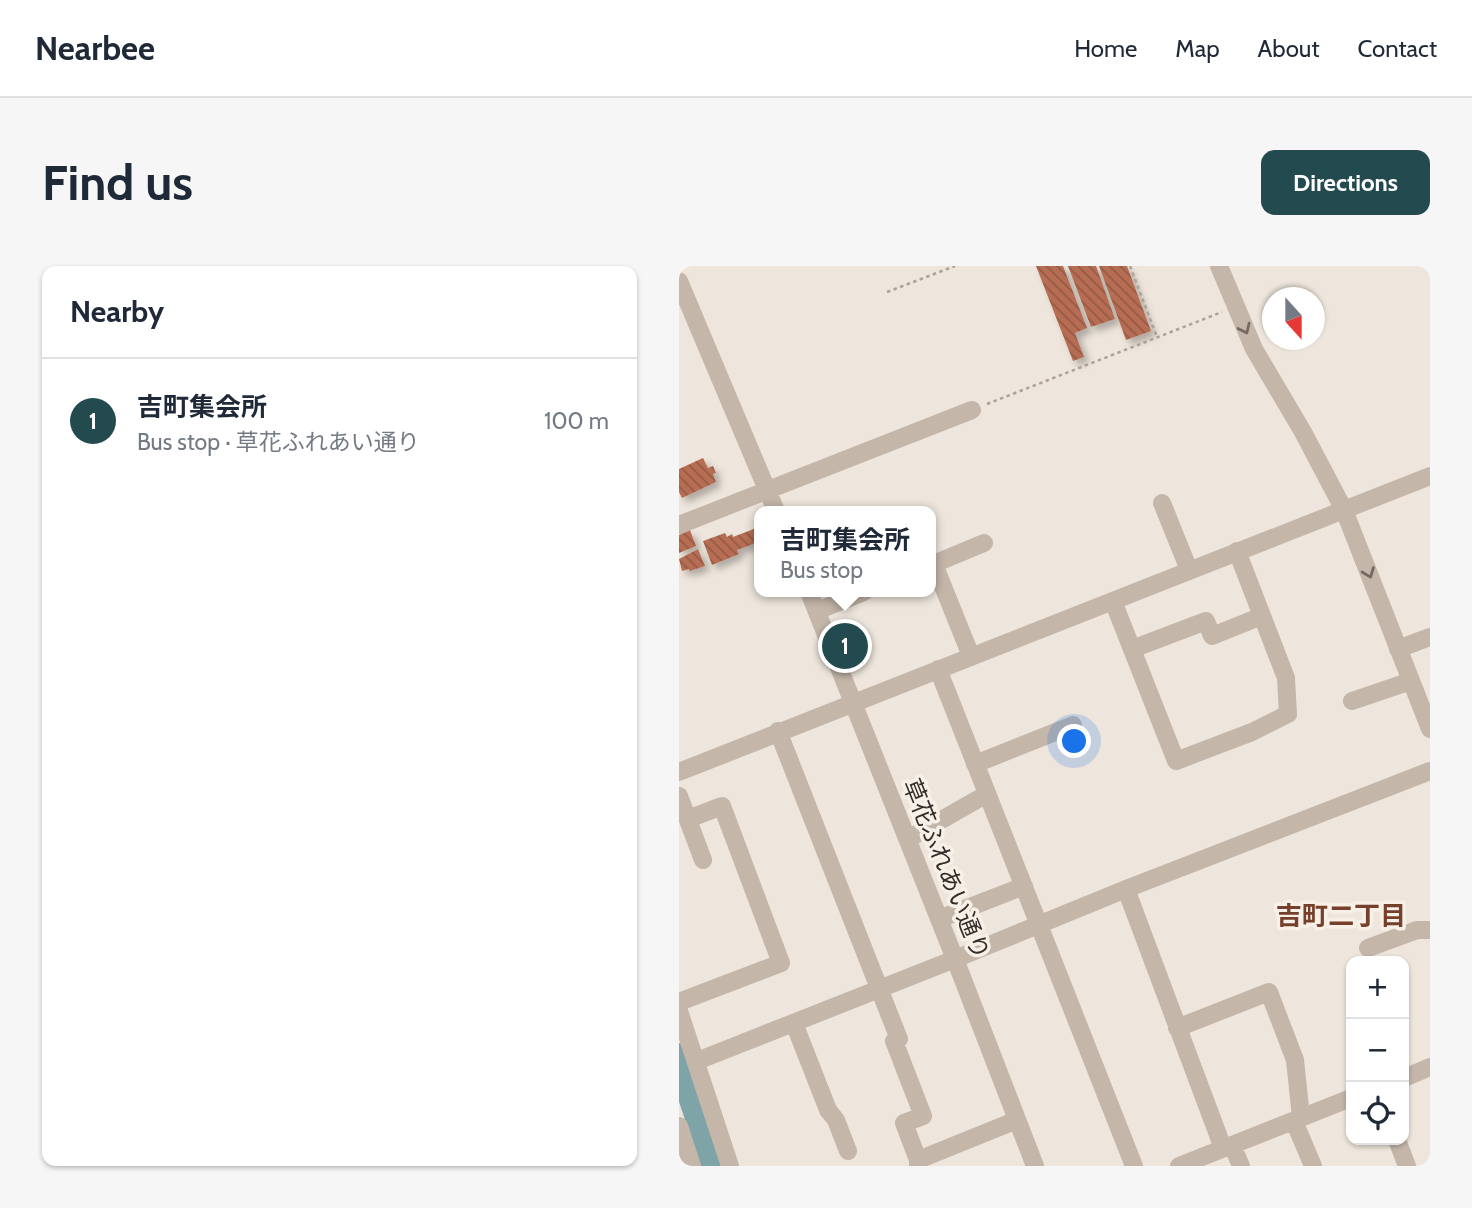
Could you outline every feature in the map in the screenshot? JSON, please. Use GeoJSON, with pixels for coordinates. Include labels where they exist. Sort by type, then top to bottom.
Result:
{"type":"FeatureCollection","features":[{"type":"Feature","properties":{"kind":"street"},"geometry":{"type":"LineString","coordinates":[[1219,266],[1254,349],[1303,432],[1344,510],[1430,729]]}},
{"type":"Feature","properties":{"kind":"street"},"geometry":{"type":"LineString","coordinates":[[679,281],[774,506]]}},
{"type":"Feature","properties":{"kind":"street"},"geometry":{"type":"LineString","coordinates":[[679,525],[972,410]]}},
{"type":"Feature","properties":{"kind":"street"},"geometry":{"type":"LineString","coordinates":[[679,772],[1430,476]]}},
{"type":"Feature","properties":{"kind":"street"},"geometry":{"type":"LineString","coordinates":[[1162,503],[1189,570]]}},
{"type":"Feature","properties":{"kind":"street"},"geometry":{"type":"LineString","coordinates":[[936,562],[984,543]]}},
{"type":"Feature","properties":{"kind":"street"},"geometry":{"type":"LineString","coordinates":[[1113,601],[1176,761],[1252,733],[1288,714],[1286,678],[1237,551]]}},
{"type":"Feature","properties":{"kind":"street"},"geometry":{"type":"LineString","coordinates":[[936,573],[971,656]]}},
{"type":"Feature","properties":{"kind":"street","name":"草花ふれあい通り"},"geometry":{"type":"LineString","coordinates":[[811,597],[1035,1166]]}},
{"type":"Feature","properties":{"kind":"street"},"geometry":{"type":"LineString","coordinates":[[817,611],[852,597]]}},
{"type":"Feature","properties":{"kind":"street"},"geometry":{"type":"LineString","coordinates":[[1132,649],[1206,621],[1212,636],[1262,617]]}},
{"type":"Feature","properties":{"kind":"street"},"geometry":{"type":"LineString","coordinates":[[1398,649],[1430,637]]}},
{"type":"Feature","properties":{"kind":"street"},"geometry":{"type":"LineString","coordinates":[[938,669],[1134,1166]]}},
{"type":"Feature","properties":{"kind":"street"},"geometry":{"type":"LineString","coordinates":[[1352,701],[1411,681]]}},
{"type":"Feature","properties":{"kind":"street"},"geometry":{"type":"LineString","coordinates":[[975,764],[1073,725]]}},
{"type":"Feature","properties":{"kind":"street"},"geometry":{"type":"LineString","coordinates":[[778,732],[899,1039],[894,1041],[923,1116],[904,1123],[918,1163],[1017,1120]]}},
{"type":"Feature","properties":{"kind":"street"},"geometry":{"type":"LineString","coordinates":[[697,1061],[1126,889],[1430,771]]}},
{"type":"Feature","properties":{"kind":"street"},"geometry":{"type":"LineString","coordinates":[[908,839],[987,794]]}},
{"type":"Feature","properties":{"kind":"street"},"geometry":{"type":"LineString","coordinates":[[679,796],[703,860]]}},
{"type":"Feature","properties":{"kind":"street"},"geometry":{"type":"LineString","coordinates":[[679,1002],[781,963],[722,806],[688,819]]}},
{"type":"Feature","properties":{"kind":"street"},"geometry":{"type":"LineString","coordinates":[[939,919],[1024,886]]}},
{"type":"Feature","properties":{"kind":"street"},"geometry":{"type":"LineString","coordinates":[[1126,889],[1177,1028],[1228,1147],[1241,1166]]}},
{"type":"Feature","properties":{"kind":"street"},"geometry":{"type":"LineString","coordinates":[[1368,948],[1417,930],[1429,934]]}},
{"type":"Feature","properties":{"kind":"street"},"geometry":{"type":"LineString","coordinates":[[1177,1028],[1269,992],[1295,1060],[1298,1119],[1313,1166]]}},
{"type":"Feature","properties":{"kind":"street"},"geometry":{"type":"LineString","coordinates":[[679,1011],[730,1166]]}},
{"type":"Feature","properties":{"kind":"street"},"geometry":{"type":"LineString","coordinates":[[794,1023],[828,1110],[836,1120],[848,1151]]}},
{"type":"Feature","properties":{"kind":"street"},"geometry":{"type":"LineString","coordinates":[[1409,1076],[1430,1067]]}},
{"type":"Feature","properties":{"kind":"street"},"geometry":{"type":"LineString","coordinates":[[1179,1166],[1346,1100]]}},
{"type":"Feature","properties":{"kind":"street"},"geometry":{"type":"LineString","coordinates":[[679,1126],[692,1166]]}},
{"type":"Feature","properties":{"kind":"street"},"geometry":{"type":"LineString","coordinates":[[1399,1145],[1407,1166]]}},
{"type":"Feature","properties":{"kind":"path"},"geometry":{"type":"LineString","coordinates":[[887,292],[955,266]]}},
{"type":"Feature","properties":{"kind":"path"},"geometry":{"type":"LineString","coordinates":[[1130,266],[1157,337]]}},
{"type":"Feature","properties":{"kind":"path"},"geometry":{"type":"LineString","coordinates":[[972,410],[1235,306]]}},
{"type":"Feature","properties":{"kind":"building"},"geometry":{"type":"Polygon","coordinates":[[[1036,266],[1063,266],[1087,328],[1075,333],[1084,357],[1073,361],[1036,266]]]}},
{"type":"Feature","properties":{"kind":"building"},"geometry":{"type":"Polygon","coordinates":[[[1068,266],[1096,266],[1115,319],[1091,327],[1068,266]]]}},
{"type":"Feature","properties":{"kind":"building"},"geometry":{"type":"Polygon","coordinates":[[[1099,266],[1127,266],[1151,331],[1126,340],[1099,266]]]}},
{"type":"Feature","properties":{"kind":"building"},"geometry":{"type":"Polygon","coordinates":[[[703,458],[708,468],[713,466],[716,482],[682,498],[679,492],[679,469],[703,458]]]}},
{"type":"Feature","properties":{"kind":"building"},"geometry":{"type":"Polygon","coordinates":[[[754,529],[754,544],[737,550],[739,554],[712,565],[703,541],[725,533],[727,537],[732,534],[733,537],[754,529]]]}},
{"type":"Feature","properties":{"kind":"building"},"geometry":{"type":"Polygon","coordinates":[[[690,530],[696,546],[679,553],[679,535],[690,530]]]}},
{"type":"Feature","properties":{"kind":"building"},"geometry":{"type":"Polygon","coordinates":[[[698,549],[705,566],[682,571],[679,559],[698,549]]]}},
{"type":"Feature","properties":{"kind":"waterway"},"geometry":{"type":"LineString","coordinates":[[679,1057],[715,1166]]}},
{"type":"Feature","properties":{"kind":"place","name":"吉町集会所"},"geometry":{"type":"Point","coordinates":[845,646]}},
{"type":"Feature","properties":{"kind":"district","name":"吉町二丁目"},"geometry":{"type":"Point","coordinates":[1341,916]}}]}
